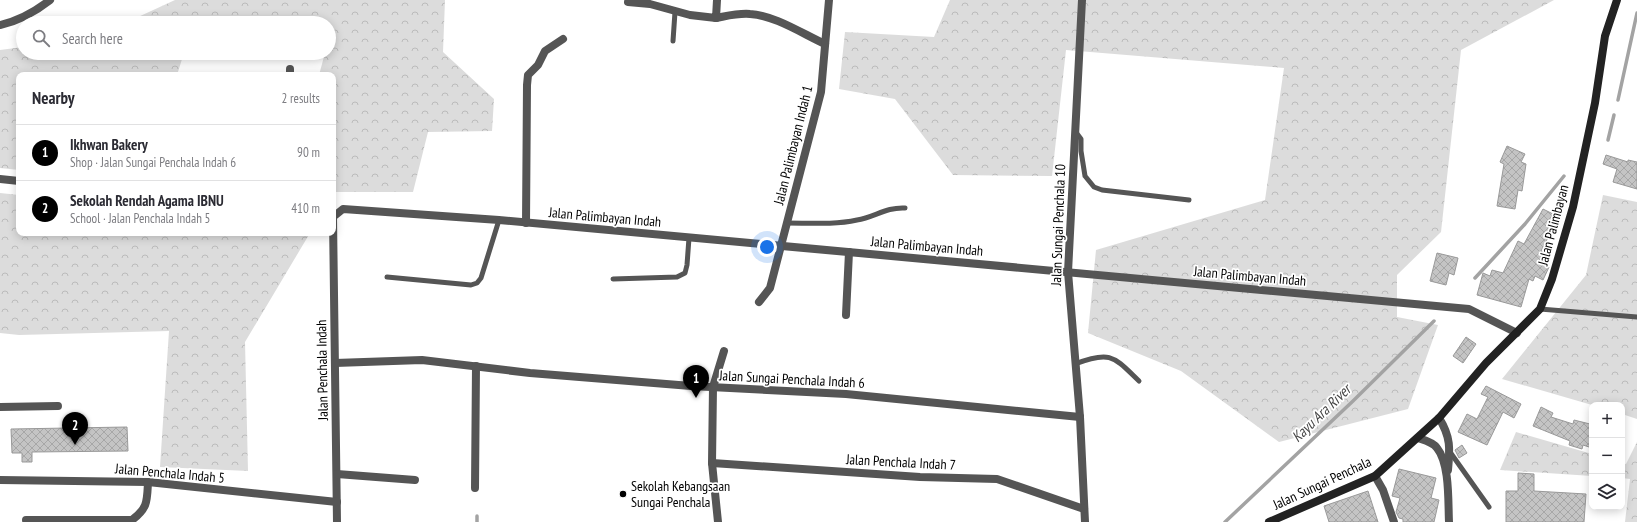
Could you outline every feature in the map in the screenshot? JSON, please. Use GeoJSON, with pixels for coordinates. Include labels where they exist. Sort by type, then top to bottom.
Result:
{"type":"FeatureCollection","features":[{"type":"Feature","properties":{"kind":"street"},"geometry":{"type":"LineString","coordinates":[[25,16],[39,9],[50,0]]}},
{"type":"Feature","properties":{"kind":"street"},"geometry":{"type":"LineString","coordinates":[[716,18],[717,0]]}},
{"type":"Feature","properties":{"kind":"street","name":"Jalan Palimbayan Indah 1"},"geometry":{"type":"LineString","coordinates":[[780,247],[821,92],[829,0]]}},
{"type":"Feature","properties":{"kind":"street","name":"Jalan Sungai Penchala 10"},"geometry":{"type":"LineString","coordinates":[[1082,0],[1068,272],[1080,417],[1085,522]]}},
{"type":"Feature","properties":{"kind":"street","name":"Jalan Palimbayan"},"geometry":{"type":"LineString","coordinates":[[1439,418],[1486,363],[1540,309],[1552,279],[1573,207],[1595,103],[1605,36],[1617,0]]}},
{"type":"Feature","properties":{"kind":"street"},"geometry":{"type":"LineString","coordinates":[[628,2],[645,3],[667,8],[690,16],[716,18],[735,14],[751,14],[784,24],[825,44]]}},
{"type":"Feature","properties":{"kind":"street"},"geometry":{"type":"LineString","coordinates":[[0,25],[8,24],[16,20]]}},
{"type":"Feature","properties":{"kind":"street"},"geometry":{"type":"LineString","coordinates":[[526,223],[528,75],[538,65],[545,51],[563,39]]}},
{"type":"Feature","properties":{"kind":"street"},"geometry":{"type":"LineString","coordinates":[[0,179],[16,181]]}},
{"type":"Feature","properties":{"kind":"street","name":"Jalan Palimbayan Indah"},"geometry":{"type":"LineString","coordinates":[[336,215],[343,209],[499,220],[780,247],[849,252],[1469,309],[1517,333]]}},
{"type":"Feature","properties":{"kind":"street","name":"Jalan Penchala Indah"},"geometry":{"type":"LineString","coordinates":[[333,236],[337,522]]}},
{"type":"Feature","properties":{"kind":"street"},"geometry":{"type":"LineString","coordinates":[[759,302],[770,288],[780,247]]}},
{"type":"Feature","properties":{"kind":"street"},"geometry":{"type":"LineString","coordinates":[[846,315],[849,252]]}},
{"type":"Feature","properties":{"kind":"street"},"geometry":{"type":"LineString","coordinates":[[718,522],[712,463],[713,387],[724,351]]}},
{"type":"Feature","properties":{"kind":"street","name":"Jalan Sungai Penchala Indah 6"},"geometry":{"type":"LineString","coordinates":[[335,362],[422,360],[538,373],[713,387],[846,394],[1080,417]]}},
{"type":"Feature","properties":{"kind":"street"},"geometry":{"type":"LineString","coordinates":[[475,488],[476,366]]}},
{"type":"Feature","properties":{"kind":"street"},"geometry":{"type":"LineString","coordinates":[[0,407],[58,406]]}},
{"type":"Feature","properties":{"kind":"street"},"geometry":{"type":"LineString","coordinates":[[1439,418],[1446,429],[1449,441],[1450,452],[1447,485]]}},
{"type":"Feature","properties":{"kind":"street","name":"Jalan Sungai Penchala"},"geometry":{"type":"LineString","coordinates":[[1269,522],[1374,476],[1439,418]]}},
{"type":"Feature","properties":{"kind":"street"},"geometry":{"type":"LineString","coordinates":[[1418,438],[1432,443],[1437,448],[1444,463],[1449,522]]}},
{"type":"Feature","properties":{"kind":"street","name":"Jalan Penchala Indah 7"},"geometry":{"type":"LineString","coordinates":[[712,463],[920,477],[997,479],[1084,509]]}},
{"type":"Feature","properties":{"kind":"street"},"geometry":{"type":"LineString","coordinates":[[336,474],[415,480]]}},
{"type":"Feature","properties":{"kind":"street"},"geometry":{"type":"LineString","coordinates":[[1374,476],[1383,490],[1394,522]]}},
{"type":"Feature","properties":{"kind":"street","name":"Jalan Penchala Indah 5"},"geometry":{"type":"LineString","coordinates":[[0,480],[148,482],[337,502]]}},
{"type":"Feature","properties":{"kind":"street"},"geometry":{"type":"LineString","coordinates":[[26,520],[132,520],[142,513],[147,502],[148,482]]}},
{"type":"Feature","properties":{"kind":"lane"},"geometry":{"type":"LineString","coordinates":[[673,41],[675,12]]}},
{"type":"Feature","properties":{"kind":"lane"},"geometry":{"type":"LineString","coordinates":[[1075,130],[1082,139],[1081,151],[1085,176],[1094,187],[1102,190],[1189,200]]}},
{"type":"Feature","properties":{"kind":"lane"},"geometry":{"type":"LineString","coordinates":[[786,223],[844,223],[860,220],[894,208],[905,208]]}},
{"type":"Feature","properties":{"kind":"lane"},"geometry":{"type":"LineString","coordinates":[[387,277],[471,285],[477,283],[482,278],[499,220]]}},
{"type":"Feature","properties":{"kind":"lane"},"geometry":{"type":"LineString","coordinates":[[613,279],[677,277],[685,274],[688,238]]}},
{"type":"Feature","properties":{"kind":"lane"},"geometry":{"type":"LineString","coordinates":[[1540,309],[1637,317]]}},
{"type":"Feature","properties":{"kind":"lane"},"geometry":{"type":"LineString","coordinates":[[1075,364],[1092,358],[1109,357],[1117,360],[1140,381]]}},
{"type":"Feature","properties":{"kind":"lane"},"geometry":{"type":"LineString","coordinates":[[1439,452],[1450,452],[1489,507]]}},
{"type":"Feature","properties":{"kind":"green space"},"geometry":{"type":"Polygon","coordinates":[[[175,0],[445,0],[443,52],[494,99],[492,131],[428,132],[413,192],[336,192],[336,72],[320,72],[323,60],[336,60],[336,16],[140,16],[175,0]]]}},
{"type":"Feature","properties":{"kind":"green space"},"geometry":{"type":"Polygon","coordinates":[[[950,0],[1554,0],[1461,50],[1441,232],[1397,275],[1397,317],[1438,325],[1408,409],[1279,442],[1181,371],[1088,333],[1096,250],[1265,200],[1284,68],[1066,50],[1052,176],[953,175],[895,99],[839,89],[845,32],[934,37],[950,0]]]}},
{"type":"Feature","properties":{"kind":"green space"},"geometry":{"type":"Polygon","coordinates":[[[16,48],[16,60],[182,60],[178,72],[16,72],[16,170],[0,168],[0,50],[16,48]]]}},
{"type":"Feature","properties":{"kind":"green space"},"geometry":{"type":"Polygon","coordinates":[[[0,193],[16,195],[16,236],[308,236],[245,342],[248,471],[160,467],[169,331],[19,335],[0,333],[0,193]]]}},
{"type":"Feature","properties":{"kind":"green space"},"geometry":{"type":"Polygon","coordinates":[[[1603,195],[1637,202],[1637,419],[1625,415],[1625,402],[1589,402],[1589,404],[1502,379],[1586,275],[1603,195]]]}},
{"type":"Feature","properties":{"kind":"green space"},"geometry":{"type":"Polygon","coordinates":[[[1516,432],[1589,453],[1589,476],[1500,470],[1516,432]]]}},
{"type":"Feature","properties":{"kind":"green space"},"geometry":{"type":"Polygon","coordinates":[[[1637,442],[1637,522],[1625,522],[1630,479],[1625,478],[1626,464],[1637,442]]]}},
{"type":"Feature","properties":{"kind":"building"},"geometry":{"type":"Polygon","coordinates":[[[1507,146],[1525,154],[1521,162],[1526,164],[1522,191],[1518,190],[1515,209],[1497,206],[1504,164],[1500,162],[1507,146]]]}},
{"type":"Feature","properties":{"kind":"building"},"geometry":{"type":"Polygon","coordinates":[[[1606,155],[1628,162],[1628,160],[1637,162],[1637,189],[1613,182],[1617,169],[1603,164],[1606,155]]]}},
{"type":"Feature","properties":{"kind":"building"},"geometry":{"type":"Polygon","coordinates":[[[1543,209],[1559,217],[1541,251],[1545,253],[1540,263],[1549,267],[1543,280],[1535,276],[1533,281],[1529,279],[1521,307],[1477,295],[1483,273],[1490,276],[1492,270],[1503,273],[1518,241],[1524,244],[1543,209]]]}},
{"type":"Feature","properties":{"kind":"building"},"geometry":{"type":"Polygon","coordinates":[[[1437,253],[1458,258],[1454,275],[1449,273],[1446,285],[1430,281],[1437,253]]]}},
{"type":"Feature","properties":{"kind":"building"},"geometry":{"type":"Polygon","coordinates":[[[1466,337],[1476,344],[1463,363],[1453,356],[1466,337]]]}},
{"type":"Feature","properties":{"kind":"building"},"geometry":{"type":"Polygon","coordinates":[[[1486,386],[1521,404],[1514,418],[1503,412],[1487,445],[1458,432],[1467,414],[1477,419],[1488,397],[1481,394],[1486,386]]]}},
{"type":"Feature","properties":{"kind":"building"},"geometry":{"type":"Polygon","coordinates":[[[1541,407],[1553,413],[1551,417],[1573,424],[1574,420],[1589,424],[1589,447],[1583,445],[1582,449],[1569,445],[1570,441],[1533,426],[1541,407]]]}},
{"type":"Feature","properties":{"kind":"building"},"geometry":{"type":"Polygon","coordinates":[[[127,427],[128,451],[32,452],[32,462],[22,462],[22,453],[12,453],[11,429],[127,427]]]}},
{"type":"Feature","properties":{"kind":"building"},"geometry":{"type":"Polygon","coordinates":[[[1462,445],[1467,453],[1459,458],[1455,450],[1462,445]]]}},
{"type":"Feature","properties":{"kind":"building"},"geometry":{"type":"Polygon","coordinates":[[[1399,469],[1436,478],[1431,498],[1439,500],[1434,522],[1403,522],[1403,519],[1399,518],[1396,512],[1400,498],[1392,496],[1399,469]]]}},
{"type":"Feature","properties":{"kind":"building"},"geometry":{"type":"Polygon","coordinates":[[[1518,473],[1534,474],[1534,491],[1586,494],[1584,522],[1506,522],[1506,491],[1518,491],[1518,473]]]}},
{"type":"Feature","properties":{"kind":"building"},"geometry":{"type":"Polygon","coordinates":[[[1368,491],[1378,522],[1329,522],[1324,506],[1368,491]]]}},
{"type":"Feature","properties":{"kind":"waterway","name":"Kayu Ara River"},"geometry":{"type":"LineString","coordinates":[[1618,100],[1637,13]]}},
{"type":"Feature","properties":{"kind":"waterway","name":"Kayu Ara River"},"geometry":{"type":"LineString","coordinates":[[1608,140],[1614,115]]}},
{"type":"Feature","properties":{"kind":"waterway","name":"Kayu Ara River"},"geometry":{"type":"LineString","coordinates":[[1475,278],[1525,224],[1564,176]]}},
{"type":"Feature","properties":{"kind":"waterway","name":"Kayu Ara River"},"geometry":{"type":"LineString","coordinates":[[1225,522],[1353,401],[1434,321]]}},
{"type":"Feature","properties":{"kind":"waterway"},"geometry":{"type":"LineString","coordinates":[[477,516],[477,522]]}},
{"type":"Feature","properties":{"kind":"place","name":"Ikhwan Bakery"},"geometry":{"type":"Point","coordinates":[696,398]}},
{"type":"Feature","properties":{"kind":"place","name":"Sekolah Rendah Agama IBNU"},"geometry":{"type":"Point","coordinates":[75,445]}},
{"type":"Feature","properties":{"kind":"place","name":"Sekolah Kebangsaan Sungai Penchala"},"geometry":{"type":"Point","coordinates":[623,494]}}]}
